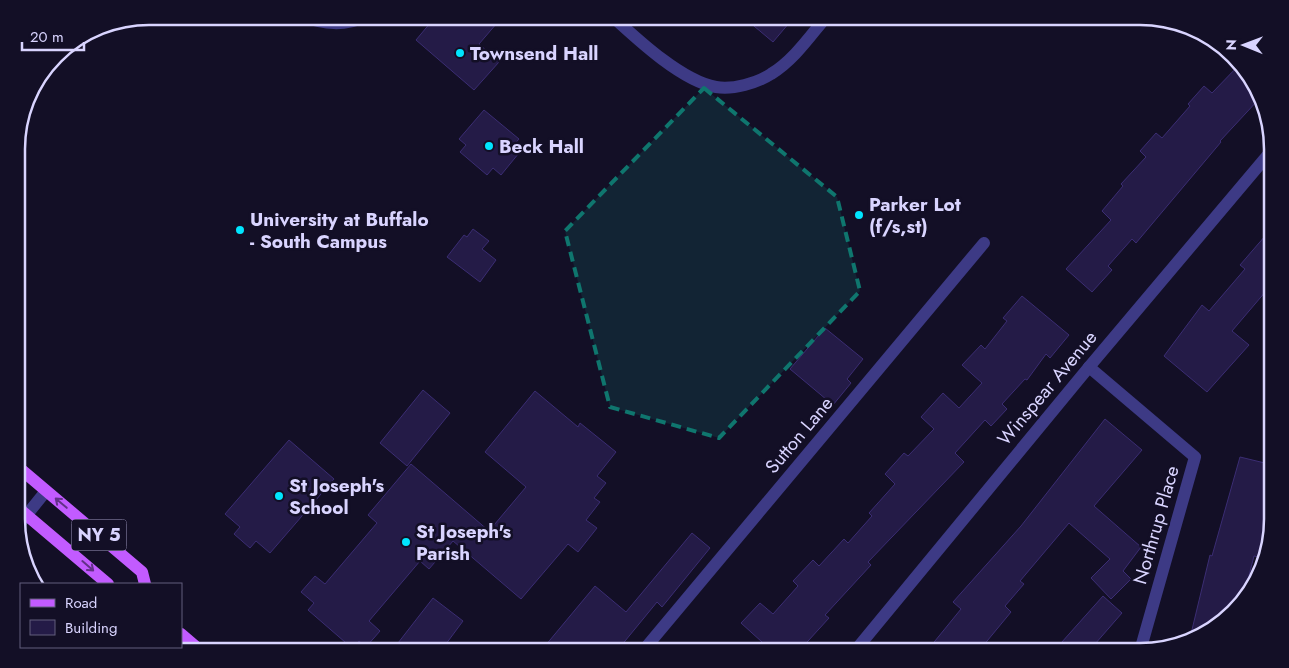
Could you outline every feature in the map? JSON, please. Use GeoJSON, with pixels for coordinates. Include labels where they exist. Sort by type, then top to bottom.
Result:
{"type":"FeatureCollection","features":[{"type":"Feature","properties":{"kind":"main road","name":"NY 5"},"geometry":{"type":"LineString","coordinates":[[25,473],[142,572],[145,583]]}},
{"type":"Feature","properties":{"kind":"main road","name":"NY 5"},"geometry":{"type":"LineString","coordinates":[[25,513],[107,583]]}},
{"type":"Feature","properties":{"kind":"main road"},"geometry":{"type":"LineString","coordinates":[[182,635],[192,643]]}},
{"type":"Feature","properties":{"kind":"street"},"geometry":{"type":"LineString","coordinates":[[623,25],[684,73],[717,88],[751,83],[770,75],[790,59],[819,25]]}},
{"type":"Feature","properties":{"kind":"street","name":"Winspear Avenue"},"geometry":{"type":"LineString","coordinates":[[861,643],[1088,367],[1264,159]]}},
{"type":"Feature","properties":{"kind":"street","name":"Sutton Lane"},"geometry":{"type":"LineString","coordinates":[[650,643],[984,243]]}},
{"type":"Feature","properties":{"kind":"street","name":"Northrup Place"},"geometry":{"type":"LineString","coordinates":[[1088,367],[1195,457],[1143,643]]}},
{"type":"Feature","properties":{"kind":"street"},"geometry":{"type":"LineString","coordinates":[[25,508],[46,491]]}},
{"type":"Feature","properties":{"kind":"highlighted area"},"geometry":{"type":"Polygon","coordinates":[[[704,88],[837,197],[860,291],[719,438],[610,407],[565,231],[704,88]]]}},
{"type":"Feature","properties":{"kind":"building","name":"Townsend Hall"},"geometry":{"type":"Polygon","coordinates":[[[428,25],[495,25],[479,44],[499,62],[474,90],[416,40],[428,25]]]}},
{"type":"Feature","properties":{"kind":"building"},"geometry":{"type":"Polygon","coordinates":[[[753,25],[787,25],[773,42],[753,25]]]}},
{"type":"Feature","properties":{"kind":"building"},"geometry":{"type":"Polygon","coordinates":[[[1235,70],[1256,103],[1220,141],[1136,243],[1132,239],[1108,266],[1112,270],[1092,292],[1066,269],[1111,220],[1102,211],[1123,186],[1121,184],[1146,157],[1140,151],[1156,133],[1162,138],[1190,106],[1188,104],[1204,86],[1212,93],[1235,70]]]}},
{"type":"Feature","properties":{"kind":"building","name":"Beck Hall"},"geometry":{"type":"Polygon","coordinates":[[[484,110],[519,139],[512,147],[519,153],[501,175],[493,168],[487,175],[460,152],[466,145],[459,139],[484,110]]]}},
{"type":"Feature","properties":{"kind":"building"},"geometry":{"type":"Polygon","coordinates":[[[473,229],[489,241],[482,249],[496,260],[480,282],[447,257],[464,235],[467,237],[473,229]]]}},
{"type":"Feature","properties":{"kind":"building"},"geometry":{"type":"Polygon","coordinates":[[[1264,237],[1264,293],[1232,331],[1249,345],[1207,392],[1164,356],[1202,305],[1209,311],[1245,269],[1240,265],[1264,237]]]}},
{"type":"Feature","properties":{"kind":"building"},"geometry":{"type":"Polygon","coordinates":[[[1022,296],[1069,335],[1050,358],[1046,354],[1027,380],[1025,379],[1002,404],[1007,409],[991,426],[985,420],[955,453],[964,462],[868,562],[871,565],[825,615],[829,618],[806,643],[761,643],[741,623],[760,603],[773,614],[798,586],[793,581],[813,560],[819,566],[844,539],[848,543],[872,516],[869,513],[895,484],[885,474],[904,453],[908,456],[934,429],[921,417],[943,393],[959,408],[982,383],[962,365],[981,345],[985,349],[1007,321],[1003,318],[1022,296]]]}},
{"type":"Feature","properties":{"kind":"building"},"geometry":{"type":"Polygon","coordinates":[[[825,328],[863,359],[847,379],[851,383],[833,405],[790,369],[825,328]]]}},
{"type":"Feature","properties":{"kind":"building"},"geometry":{"type":"Polygon","coordinates":[[[423,390],[450,413],[407,466],[380,443],[423,390]]]}},
{"type":"Feature","properties":{"kind":"building"},"geometry":{"type":"Polygon","coordinates":[[[535,391],[578,427],[580,423],[616,452],[597,476],[606,483],[594,498],[600,502],[586,520],[597,528],[578,552],[568,544],[521,599],[453,541],[429,569],[420,561],[369,621],[380,631],[370,643],[361,643],[359,641],[358,643],[346,643],[308,610],[314,603],[301,592],[315,576],[325,584],[377,523],[368,515],[411,464],[489,531],[526,487],[485,452],[535,391]]]}},
{"type":"Feature","properties":{"kind":"building"},"geometry":{"type":"Polygon","coordinates":[[[1105,419],[1142,450],[1094,506],[1141,547],[1123,571],[1131,579],[1111,599],[1091,578],[1110,559],[1069,523],[1020,581],[1024,584],[1005,606],[1011,612],[985,643],[933,643],[961,609],[953,602],[1021,526],[1105,419]]]}},
{"type":"Feature","properties":{"kind":"building","name":"St Joseph's School"},"geometry":{"type":"Polygon","coordinates":[[[289,440],[334,479],[270,553],[256,541],[250,548],[234,534],[240,527],[225,514],[289,440]]]}},
{"type":"Feature","properties":{"kind":"building"},"geometry":{"type":"Polygon","coordinates":[[[1240,457],[1264,463],[1263,536],[1258,557],[1254,556],[1248,579],[1233,601],[1209,622],[1192,631],[1210,555],[1212,556],[1240,457]]]}},
{"type":"Feature","properties":{"kind":"building"},"geometry":{"type":"Polygon","coordinates":[[[692,533],[710,548],[662,607],[657,602],[623,643],[548,643],[595,586],[626,612],[692,533]]]}},
{"type":"Feature","properties":{"kind":"building"},"geometry":{"type":"Polygon","coordinates":[[[1103,596],[1122,613],[1096,643],[1061,643],[1103,596]]]}},
{"type":"Feature","properties":{"kind":"building"},"geometry":{"type":"Polygon","coordinates":[[[433,598],[463,621],[447,643],[398,643],[433,598]]]}},
{"type":"Feature","properties":{"kind":"place","name":"Townsend Hall"},"geometry":{"type":"Point","coordinates":[460,53]}},
{"type":"Feature","properties":{"kind":"place","name":"Beck Hall"},"geometry":{"type":"Point","coordinates":[489,146]}},
{"type":"Feature","properties":{"kind":"place","name":"Parker Lot (f/s,st)"},"geometry":{"type":"Point","coordinates":[859,215]}},
{"type":"Feature","properties":{"kind":"place","name":"University at Buffalo - South Campus"},"geometry":{"type":"Point","coordinates":[240,230]}},
{"type":"Feature","properties":{"kind":"place","name":"St Joseph's School"},"geometry":{"type":"Point","coordinates":[279,496]}},
{"type":"Feature","properties":{"kind":"place","name":"St Joseph's Parish"},"geometry":{"type":"Point","coordinates":[406,542]}}]}
